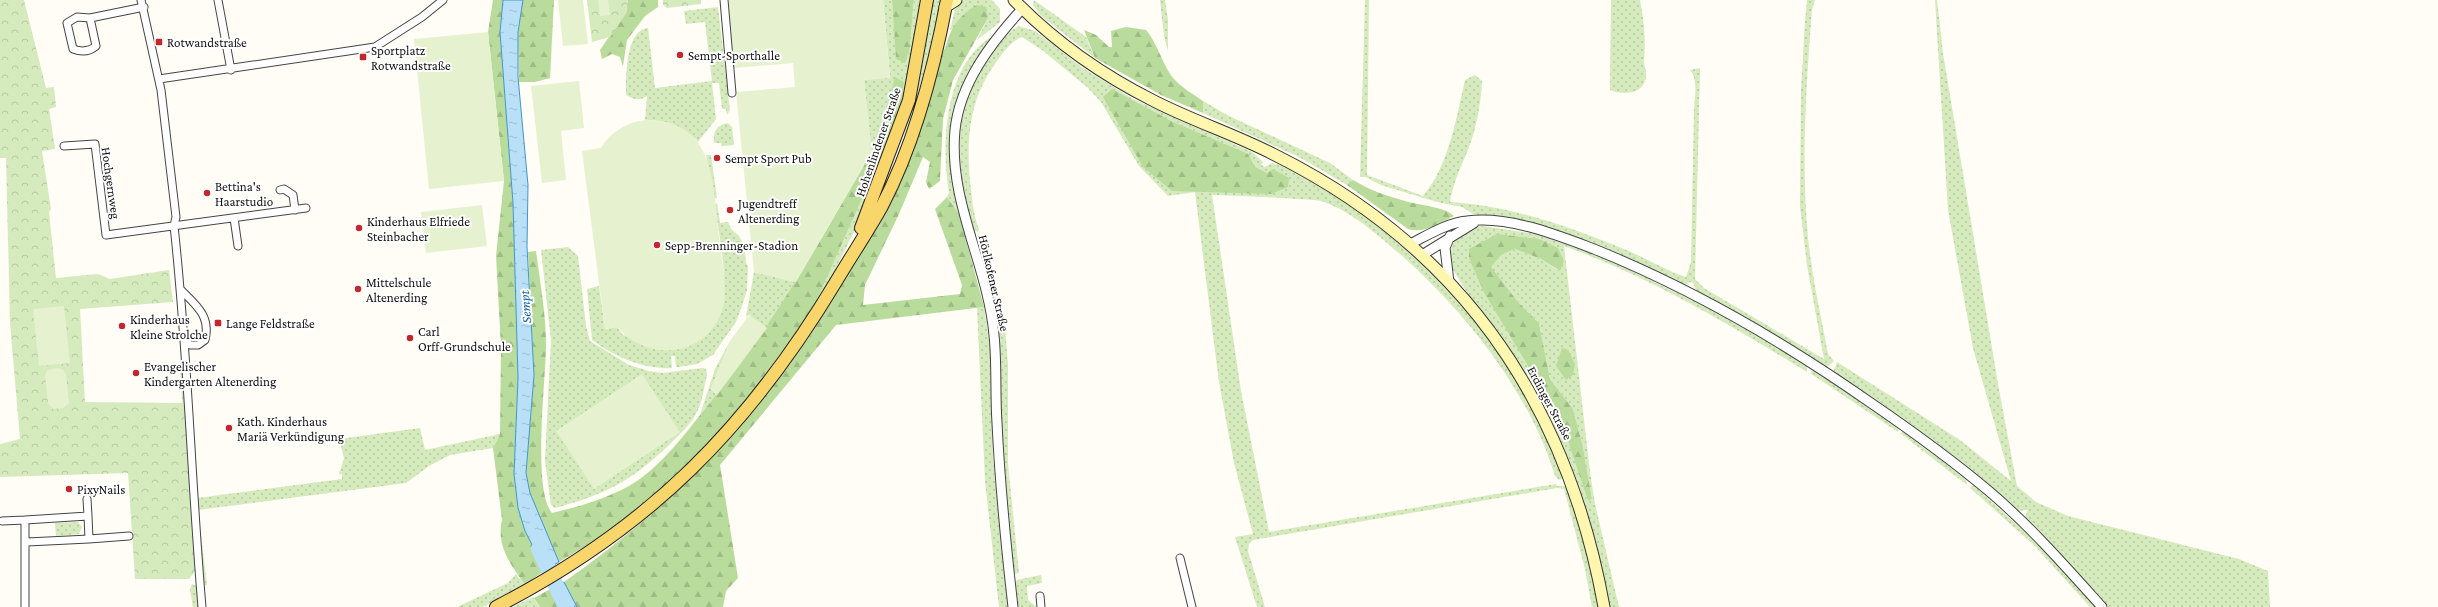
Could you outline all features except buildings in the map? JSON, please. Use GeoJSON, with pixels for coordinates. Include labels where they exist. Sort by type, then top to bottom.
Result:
{"type":"FeatureCollection","features":[{"type":"Feature","properties":{"kind":"main road","name":"Hohenlindener Straße"},"geometry":{"type":"LineString","coordinates":[[845,266],[888,161],[909,100],[927,0]]}},
{"type":"Feature","properties":{"kind":"main road"},"geometry":{"type":"LineString","coordinates":[[496,607],[564,570],[618,532],[681,480],[750,407],[804,335],[882,205],[902,161],[932,67],[946,4],[956,0]]}},
{"type":"Feature","properties":{"kind":"main road","name":"Erdinger Straße"},"geometry":{"type":"LineString","coordinates":[[1016,3],[1051,36],[1110,78],[1168,108],[1272,153],[1317,177],[1362,204],[1410,244],[1450,282],[1512,362],[1540,409],[1557,446],[1586,523],[1604,607]]}},
{"type":"Feature","properties":{"kind":"street"},"geometry":{"type":"LineString","coordinates":[[141,0],[159,79],[176,216],[174,226],[181,290],[202,607]]}},
{"type":"Feature","properties":{"kind":"street"},"geometry":{"type":"LineString","coordinates":[[218,0],[231,70]]}},
{"type":"Feature","properties":{"kind":"street"},"geometry":{"type":"LineString","coordinates":[[724,0],[732,93]]}},
{"type":"Feature","properties":{"kind":"street"},"geometry":{"type":"LineString","coordinates":[[159,79],[231,70],[375,48],[442,1]]}},
{"type":"Feature","properties":{"kind":"street","name":"Hörlkofener Straße"},"geometry":{"type":"LineString","coordinates":[[1013,607],[1001,496],[994,335],[983,281],[964,215],[957,179],[954,147],[958,113],[970,79],[1000,34],[1016,3]]}},
{"type":"Feature","properties":{"kind":"street"},"geometry":{"type":"LineString","coordinates":[[90,18],[96,46],[92,49],[80,51],[73,49],[67,23],[77,17],[90,18],[144,8]]}},
{"type":"Feature","properties":{"kind":"street","name":"Hochgernweg"},"geometry":{"type":"LineString","coordinates":[[64,146],[95,144],[106,235],[174,226]]}},
{"type":"Feature","properties":{"kind":"street"},"geometry":{"type":"LineString","coordinates":[[280,190],[284,189],[293,196],[295,210]]}},
{"type":"Feature","properties":{"kind":"street"},"geometry":{"type":"LineString","coordinates":[[174,226],[306,208]]}},
{"type":"Feature","properties":{"kind":"street"},"geometry":{"type":"LineString","coordinates":[[234,218],[238,246]]}},
{"type":"Feature","properties":{"kind":"street"},"geometry":{"type":"LineString","coordinates":[[1422,255],[1450,236],[1483,220]]}},
{"type":"Feature","properties":{"kind":"street"},"geometry":{"type":"LineString","coordinates":[[1410,244],[1445,227],[1465,221],[1483,220],[1521,226],[1559,236],[1621,260],[1689,291],[1828,373],[1922,438],[1990,492],[2040,540],[2102,607]]}},
{"type":"Feature","properties":{"kind":"street"},"geometry":{"type":"LineString","coordinates":[[1450,236],[1445,248],[1450,282]]}},
{"type":"Feature","properties":{"kind":"street"},"geometry":{"type":"LineString","coordinates":[[181,290],[204,314],[206,323],[205,340],[198,345],[190,345],[184,340]]}},
{"type":"Feature","properties":{"kind":"street"},"geometry":{"type":"LineString","coordinates":[[88,499],[89,539]]}},
{"type":"Feature","properties":{"kind":"street"},"geometry":{"type":"LineString","coordinates":[[2,521],[88,516]]}},
{"type":"Feature","properties":{"kind":"street"},"geometry":{"type":"LineString","coordinates":[[25,520],[27,542],[25,607]]}},
{"type":"Feature","properties":{"kind":"street"},"geometry":{"type":"LineString","coordinates":[[27,542],[129,536]]}},
{"type":"Feature","properties":{"kind":"street"},"geometry":{"type":"LineString","coordinates":[[1180,558],[1192,607]]}},
{"type":"Feature","properties":{"kind":"street"},"geometry":{"type":"LineString","coordinates":[[1040,596],[1041,607]]}},
{"type":"Feature","properties":{"kind":"green space"},"geometry":{"type":"Polygon","coordinates":[[[0,0],[24,0],[46,88],[54,87],[56,107],[49,109],[55,149],[42,151],[51,209],[49,212],[56,278],[98,274],[110,279],[169,270],[173,302],[80,309],[85,402],[185,403],[196,570],[189,579],[135,579],[128,473],[0,477],[0,444],[20,439],[10,323],[6,158],[0,158],[0,0]]]}},
{"type":"Feature","properties":{"kind":"green space"},"geometry":{"type":"Polygon","coordinates":[[[493,0],[503,0],[500,32],[513,203],[518,378],[514,474],[518,508],[525,531],[545,570],[525,585],[510,562],[503,547],[501,538],[502,520],[493,448],[500,434],[501,347],[496,256],[504,181],[488,32],[493,0]]]}},
{"type":"Feature","properties":{"kind":"green space"},"geometry":{"type":"Polygon","coordinates":[[[523,0],[554,0],[550,78],[535,82],[519,82],[518,32],[523,0]]]}},
{"type":"Feature","properties":{"kind":"green space"},"geometry":{"type":"Polygon","coordinates":[[[558,0],[583,0],[588,44],[563,46],[558,0]]]}},
{"type":"Feature","properties":{"kind":"green space"},"geometry":{"type":"Polygon","coordinates":[[[587,0],[628,0],[627,12],[610,37],[592,42],[587,0]]]}},
{"type":"Feature","properties":{"kind":"green space"},"geometry":{"type":"Polygon","coordinates":[[[598,0],[608,0],[610,15],[600,16],[598,0]]]}},
{"type":"Feature","properties":{"kind":"green space"},"geometry":{"type":"Polygon","coordinates":[[[628,0],[658,0],[658,7],[645,16],[627,40],[623,66],[620,57],[612,54],[602,59],[600,50],[626,12],[628,0]]]}},
{"type":"Feature","properties":{"kind":"green space"},"geometry":{"type":"Polygon","coordinates":[[[663,0],[701,0],[701,4],[667,8],[663,5],[663,0]]]}},
{"type":"Feature","properties":{"kind":"green space"},"geometry":{"type":"Polygon","coordinates":[[[727,0],[883,0],[890,78],[864,80],[872,152],[796,282],[754,272],[736,92],[795,87],[793,63],[734,68],[727,0]]]}},
{"type":"Feature","properties":{"kind":"green space"},"geometry":{"type":"Polygon","coordinates":[[[883,0],[892,0],[895,41],[913,15],[914,0],[922,0],[914,53],[909,74],[899,114],[880,172],[842,257],[812,311],[879,161],[869,156],[871,152],[864,80],[890,77],[883,0]],[[895,78],[875,147],[883,149],[903,95],[904,82],[895,78]]]}},
{"type":"Feature","properties":{"kind":"green space"},"geometry":{"type":"Polygon","coordinates":[[[892,0],[914,0],[909,52],[905,63],[896,59],[892,0]]]}},
{"type":"Feature","properties":{"kind":"green space"},"geometry":{"type":"Polygon","coordinates":[[[932,0],[941,0],[935,29],[920,86],[904,134],[919,80],[932,0]]]}},
{"type":"Feature","properties":{"kind":"green space"},"geometry":{"type":"Polygon","coordinates":[[[964,0],[992,0],[1000,9],[1000,22],[977,40],[988,18],[950,30],[955,9],[964,0]]]}},
{"type":"Feature","properties":{"kind":"green space"},"geometry":{"type":"Polygon","coordinates":[[[1034,0],[1086,37],[1095,58],[1040,15],[1033,5],[1034,0]]]}},
{"type":"Feature","properties":{"kind":"green space"},"geometry":{"type":"Polygon","coordinates":[[[1160,0],[1165,0],[1168,19],[1168,51],[1164,36],[1160,0]]]}},
{"type":"Feature","properties":{"kind":"green space"},"geometry":{"type":"Polygon","coordinates":[[[1365,0],[1369,0],[1367,175],[1423,196],[1432,184],[1445,156],[1455,126],[1465,80],[1475,75],[1482,81],[1478,114],[1472,139],[1455,181],[1450,202],[1473,204],[1520,213],[1565,227],[1631,252],[1672,272],[1686,277],[1691,262],[1695,93],[1694,78],[1690,70],[1700,68],[1695,279],[1704,288],[1824,359],[1807,265],[1800,206],[1801,91],[1805,22],[1807,0],[1815,0],[1812,10],[1806,95],[1806,209],[1808,238],[1817,296],[1828,354],[1834,361],[1826,368],[1783,339],[1697,292],[1693,283],[1690,282],[1685,286],[1619,254],[1569,234],[1552,229],[1473,214],[1462,207],[1437,202],[1381,185],[1366,177],[1360,177],[1365,0]]]}},
{"type":"Feature","properties":{"kind":"green space"},"geometry":{"type":"Polygon","coordinates":[[[1611,0],[1640,0],[1643,15],[1645,45],[1644,61],[1646,73],[1643,85],[1634,92],[1622,93],[1610,90],[1611,0]]]}},
{"type":"Feature","properties":{"kind":"green space"},"geometry":{"type":"Polygon","coordinates":[[[1935,0],[1937,0],[1943,53],[1998,384],[2017,486],[2036,502],[2068,516],[2239,559],[2268,571],[2270,607],[2107,607],[2028,521],[2025,516],[2028,510],[2017,511],[1951,456],[1833,373],[1837,362],[1960,440],[2011,481],[1973,348],[1948,210],[1935,0]]]}},
{"type":"Feature","properties":{"kind":"green space"},"geometry":{"type":"Polygon","coordinates":[[[977,5],[986,7],[988,18],[953,80],[943,119],[940,181],[929,189],[926,182],[930,162],[923,157],[899,214],[865,285],[863,305],[960,294],[962,285],[935,209],[947,197],[959,214],[984,307],[836,325],[720,465],[738,578],[726,591],[723,607],[577,607],[564,582],[605,552],[644,520],[681,487],[717,451],[750,414],[810,335],[854,264],[869,236],[899,165],[951,32],[961,17],[977,5]]]}},
{"type":"Feature","properties":{"kind":"green space"},"geometry":{"type":"Polygon","coordinates":[[[718,7],[730,110],[727,115],[726,109],[722,109],[719,83],[712,83],[716,119],[698,142],[693,136],[674,125],[660,121],[645,120],[647,96],[642,99],[637,99],[626,95],[628,56],[635,37],[640,31],[648,28],[655,88],[712,81],[705,22],[686,24],[684,11],[718,7]]]}},
{"type":"Feature","properties":{"kind":"green space"},"geometry":{"type":"Polygon","coordinates":[[[1019,26],[1035,31],[1083,68],[1133,99],[1252,152],[1263,162],[1261,165],[1265,167],[1272,163],[1282,166],[1347,204],[1383,230],[1448,290],[1476,323],[1502,358],[1525,396],[1545,434],[1562,475],[1562,479],[1559,480],[1555,476],[1543,443],[1527,410],[1509,379],[1487,348],[1439,291],[1413,266],[1372,231],[1333,205],[1321,201],[1212,195],[1241,391],[1269,532],[1556,484],[1557,486],[1567,486],[1579,516],[1599,607],[1592,607],[1585,569],[1564,489],[1557,488],[1253,540],[1249,544],[1248,551],[1265,607],[1257,607],[1235,537],[1253,534],[1234,463],[1219,382],[1195,192],[1168,196],[1139,166],[1101,102],[1087,87],[1042,50],[1022,37],[1007,48],[990,71],[976,101],[972,116],[969,148],[970,181],[975,218],[979,229],[978,232],[971,229],[960,160],[962,117],[977,75],[1000,42],[1011,31],[1019,26]]]}},
{"type":"Feature","properties":{"kind":"green space"},"geometry":{"type":"Polygon","coordinates":[[[1126,27],[1146,30],[1154,41],[1166,67],[1176,82],[1203,101],[1203,113],[1161,95],[1095,58],[1084,30],[1096,35],[1109,47],[1112,47],[1111,31],[1126,27]]]}},
{"type":"Feature","properties":{"kind":"green space"},"geometry":{"type":"Polygon","coordinates":[[[488,32],[504,181],[429,189],[414,39],[488,32]]]}},
{"type":"Feature","properties":{"kind":"green space"},"geometry":{"type":"Polygon","coordinates":[[[989,38],[992,38],[977,60],[966,81],[958,101],[953,121],[951,164],[959,214],[947,197],[949,193],[946,131],[949,109],[954,88],[963,69],[974,52],[989,38]]]}},
{"type":"Feature","properties":{"kind":"green space"},"geometry":{"type":"Polygon","coordinates":[[[895,77],[904,82],[903,95],[883,149],[875,147],[895,77]]]}},
{"type":"Feature","properties":{"kind":"green space"},"geometry":{"type":"Polygon","coordinates":[[[579,81],[584,128],[561,131],[566,180],[542,183],[531,86],[579,81]]]}},
{"type":"Feature","properties":{"kind":"green space"},"geometry":{"type":"Polygon","coordinates":[[[1112,89],[1171,121],[1248,154],[1255,167],[1267,173],[1273,169],[1289,178],[1288,187],[1271,194],[1172,191],[1143,167],[1103,97],[1112,89]]]}},
{"type":"Feature","properties":{"kind":"green space"},"geometry":{"type":"Polygon","coordinates":[[[1203,101],[1227,115],[1330,163],[1353,180],[1347,185],[1299,157],[1203,113],[1203,101]]]}},
{"type":"Feature","properties":{"kind":"green space","name":"Sepp-Brenninger-Stadion"},"geometry":{"type":"Polygon","coordinates":[[[645,120],[668,123],[686,131],[698,143],[706,159],[712,177],[715,197],[724,272],[725,290],[723,307],[716,324],[705,336],[692,345],[677,350],[661,350],[645,347],[630,339],[617,327],[605,329],[582,151],[601,148],[614,133],[620,129],[632,123],[645,120]]]}},
{"type":"Feature","properties":{"kind":"green space"},"geometry":{"type":"Polygon","coordinates":[[[728,123],[732,127],[734,145],[722,146],[721,143],[714,143],[715,132],[718,127],[728,123]]]}},
{"type":"Feature","properties":{"kind":"green space"},"geometry":{"type":"Polygon","coordinates":[[[706,155],[711,155],[717,198],[714,198],[706,155]]]}},
{"type":"Feature","properties":{"kind":"green space"},"geometry":{"type":"Polygon","coordinates":[[[869,156],[879,161],[812,311],[746,401],[703,450],[669,482],[605,534],[559,562],[530,493],[526,473],[534,375],[528,252],[536,251],[545,321],[546,345],[541,458],[546,500],[552,513],[591,502],[629,486],[651,470],[670,451],[729,379],[793,286],[869,156]]]}},
{"type":"Feature","properties":{"kind":"green space"},"geometry":{"type":"Polygon","coordinates":[[[895,159],[881,196],[868,222],[875,206],[895,159]]]}},
{"type":"Feature","properties":{"kind":"green space"},"geometry":{"type":"Polygon","coordinates":[[[1353,180],[1365,187],[1385,195],[1445,210],[1454,216],[1426,229],[1408,229],[1347,185],[1353,180]]]}},
{"type":"Feature","properties":{"kind":"green space"},"geometry":{"type":"Polygon","coordinates":[[[717,203],[720,223],[728,222],[731,229],[739,236],[744,245],[746,263],[748,266],[747,290],[736,322],[713,355],[697,364],[679,367],[676,367],[675,356],[671,356],[672,368],[651,367],[619,356],[592,340],[587,289],[599,286],[605,329],[617,327],[623,335],[691,345],[707,332],[717,317],[722,300],[724,281],[723,262],[715,204],[717,203]]]}},
{"type":"Feature","properties":{"kind":"green space"},"geometry":{"type":"Polygon","coordinates":[[[482,205],[487,246],[426,253],[421,212],[482,205]]]}},
{"type":"Feature","properties":{"kind":"green space"},"geometry":{"type":"Polygon","coordinates":[[[1483,226],[1536,234],[1609,260],[1725,316],[1787,353],[1807,367],[1807,372],[1719,319],[1658,287],[1596,258],[1564,246],[1590,472],[1595,504],[1619,607],[1609,607],[1604,577],[1589,518],[1580,489],[1557,433],[1528,379],[1469,295],[1451,266],[1451,250],[1456,238],[1474,228],[1483,226]],[[1539,239],[1469,259],[1492,304],[1555,414],[1572,452],[1588,501],[1592,499],[1583,447],[1573,409],[1550,379],[1539,323],[1518,302],[1490,267],[1501,255],[1515,249],[1541,259],[1559,271],[1539,239]]]}},
{"type":"Feature","properties":{"kind":"green space"},"geometry":{"type":"Polygon","coordinates":[[[1497,234],[1539,239],[1558,248],[1564,261],[1560,271],[1541,259],[1515,249],[1501,255],[1491,267],[1518,302],[1539,323],[1550,379],[1573,409],[1583,447],[1592,499],[1588,501],[1567,438],[1534,376],[1485,294],[1469,259],[1469,249],[1497,234]]]}},
{"type":"Feature","properties":{"kind":"green space"},"geometry":{"type":"Polygon","coordinates":[[[979,236],[983,238],[1001,302],[1005,329],[1008,363],[1008,464],[1019,573],[1013,574],[1001,452],[999,335],[995,313],[977,247],[979,236]]]}},
{"type":"Feature","properties":{"kind":"green space"},"geometry":{"type":"Polygon","coordinates":[[[568,247],[578,256],[586,326],[590,341],[629,365],[649,371],[662,373],[703,368],[706,369],[707,375],[698,410],[692,420],[685,429],[655,458],[629,478],[603,492],[555,508],[551,505],[545,461],[551,340],[541,250],[568,247]]]}},
{"type":"Feature","properties":{"kind":"green space"},"geometry":{"type":"Polygon","coordinates":[[[754,272],[796,282],[767,328],[749,315],[746,317],[754,272]]]}},
{"type":"Feature","properties":{"kind":"green space"},"geometry":{"type":"Polygon","coordinates":[[[64,306],[70,363],[39,366],[33,309],[64,306]]]}},
{"type":"Feature","properties":{"kind":"green space"},"geometry":{"type":"Polygon","coordinates":[[[984,307],[991,353],[993,457],[1008,607],[999,607],[985,481],[977,308],[984,307]]]}},
{"type":"Feature","properties":{"kind":"green space"},"geometry":{"type":"Polygon","coordinates":[[[749,315],[767,328],[717,395],[711,389],[730,341],[749,315]]]}},
{"type":"Feature","properties":{"kind":"green space"},"geometry":{"type":"Polygon","coordinates":[[[730,341],[711,389],[717,395],[700,415],[715,369],[730,341]]]}},
{"type":"Feature","properties":{"kind":"green space"},"geometry":{"type":"Polygon","coordinates":[[[1562,348],[1568,350],[1575,364],[1573,375],[1566,380],[1556,366],[1562,348]]]}},
{"type":"Feature","properties":{"kind":"green space"},"geometry":{"type":"Polygon","coordinates":[[[180,361],[183,361],[188,459],[185,459],[180,361]]]}},
{"type":"Feature","properties":{"kind":"green space"},"geometry":{"type":"Polygon","coordinates":[[[58,368],[63,370],[66,374],[69,403],[63,408],[53,409],[48,403],[45,374],[48,370],[58,368]]]}},
{"type":"Feature","properties":{"kind":"green space"},"geometry":{"type":"Polygon","coordinates":[[[1814,370],[1899,428],[1898,432],[1810,373],[1814,370]]]}},
{"type":"Feature","properties":{"kind":"green space"},"geometry":{"type":"Polygon","coordinates":[[[642,374],[680,432],[594,489],[556,431],[642,374]]]}},
{"type":"Feature","properties":{"kind":"green space"},"geometry":{"type":"Polygon","coordinates":[[[420,428],[425,450],[500,434],[493,448],[450,455],[429,466],[406,483],[198,510],[207,585],[204,585],[197,498],[342,479],[342,474],[339,474],[344,458],[339,439],[420,428]]]}},
{"type":"Feature","properties":{"kind":"green space"},"geometry":{"type":"Polygon","coordinates":[[[1906,432],[1966,478],[1967,485],[1900,433],[1906,432]]]}},
{"type":"Feature","properties":{"kind":"green space"},"geometry":{"type":"Polygon","coordinates":[[[1973,485],[2044,549],[2096,607],[2090,607],[2034,545],[1970,488],[1973,485]]]}},
{"type":"Feature","properties":{"kind":"green space"},"geometry":{"type":"Polygon","coordinates":[[[78,522],[82,527],[79,534],[56,536],[55,523],[78,522]]]}},
{"type":"Feature","properties":{"kind":"green space"},"geometry":{"type":"Polygon","coordinates":[[[516,574],[525,585],[483,607],[457,607],[508,583],[516,574]]]}},
{"type":"Feature","properties":{"kind":"green space"},"geometry":{"type":"Polygon","coordinates":[[[1041,575],[1042,583],[1027,586],[1028,600],[1037,607],[1016,607],[1014,584],[1017,580],[1041,575]]]}},
{"type":"Feature","properties":{"kind":"green space"},"geometry":{"type":"Polygon","coordinates":[[[192,584],[197,586],[199,607],[193,607],[190,590],[192,584]]]}},
{"type":"Feature","properties":{"kind":"green space"},"geometry":{"type":"Polygon","coordinates":[[[552,588],[562,607],[540,607],[534,598],[552,588]]]}},
{"type":"Feature","properties":{"kind":"green space"},"geometry":{"type":"Polygon","coordinates":[[[533,597],[540,607],[512,607],[533,597]]]}},
{"type":"Feature","properties":{"kind":"water"},"geometry":{"type":"Polygon","coordinates":[[[503,0],[523,0],[518,32],[518,77],[528,185],[527,247],[534,375],[526,473],[530,493],[559,562],[545,570],[525,531],[518,508],[514,474],[518,378],[513,203],[500,32],[503,0]]]}},
{"type":"Feature","properties":{"kind":"water"},"geometry":{"type":"Polygon","coordinates":[[[564,582],[577,607],[562,607],[552,588],[564,582]]]}},
{"type":"Feature","properties":{"kind":"waterway","name":"Sempt"},"geometry":{"type":"LineString","coordinates":[[539,549],[566,607]]}},
{"type":"Feature","properties":{"kind":"place","name":"Rotwandstraße"},"geometry":{"type":"Point","coordinates":[159,42]}},
{"type":"Feature","properties":{"kind":"place","name":"Sempt-Sporthalle"},"geometry":{"type":"Point","coordinates":[680,55]}},
{"type":"Feature","properties":{"kind":"place","name":"Sportplatz Rotwandstraße"},"geometry":{"type":"Point","coordinates":[363,57]}},
{"type":"Feature","properties":{"kind":"place","name":"Sempt Sport Pub"},"geometry":{"type":"Point","coordinates":[717,158]}},
{"type":"Feature","properties":{"kind":"place","name":"Bettina's Haarstudio"},"geometry":{"type":"Point","coordinates":[207,193]}},
{"type":"Feature","properties":{"kind":"place","name":"Jugendtreff Altenerding"},"geometry":{"type":"Point","coordinates":[730,210]}},
{"type":"Feature","properties":{"kind":"place","name":"Kinderhaus Elfriede Steinbacher"},"geometry":{"type":"Point","coordinates":[359,228]}},
{"type":"Feature","properties":{"kind":"place","name":"Sepp-Brenninger-Stadion"},"geometry":{"type":"Point","coordinates":[657,245]}},
{"type":"Feature","properties":{"kind":"place","name":"Mittelschule Altenerding"},"geometry":{"type":"Point","coordinates":[358,289]}},
{"type":"Feature","properties":{"kind":"place","name":"Lange Feldstraße"},"geometry":{"type":"Point","coordinates":[218,323]}},
{"type":"Feature","properties":{"kind":"place","name":"Kinderhaus Kleine Strolche"},"geometry":{"type":"Point","coordinates":[122,326]}},
{"type":"Feature","properties":{"kind":"place","name":"Carl Orff-Grundschule"},"geometry":{"type":"Point","coordinates":[410,338]}},
{"type":"Feature","properties":{"kind":"place","name":"Evangelischer Kindergarten Altenerding"},"geometry":{"type":"Point","coordinates":[136,373]}},
{"type":"Feature","properties":{"kind":"place","name":"Kath. Kinderhaus Mariä Verkündigung"},"geometry":{"type":"Point","coordinates":[229,428]}},
{"type":"Feature","properties":{"kind":"place","name":"PixyNails"},"geometry":{"type":"Point","coordinates":[69,489]}}]}
